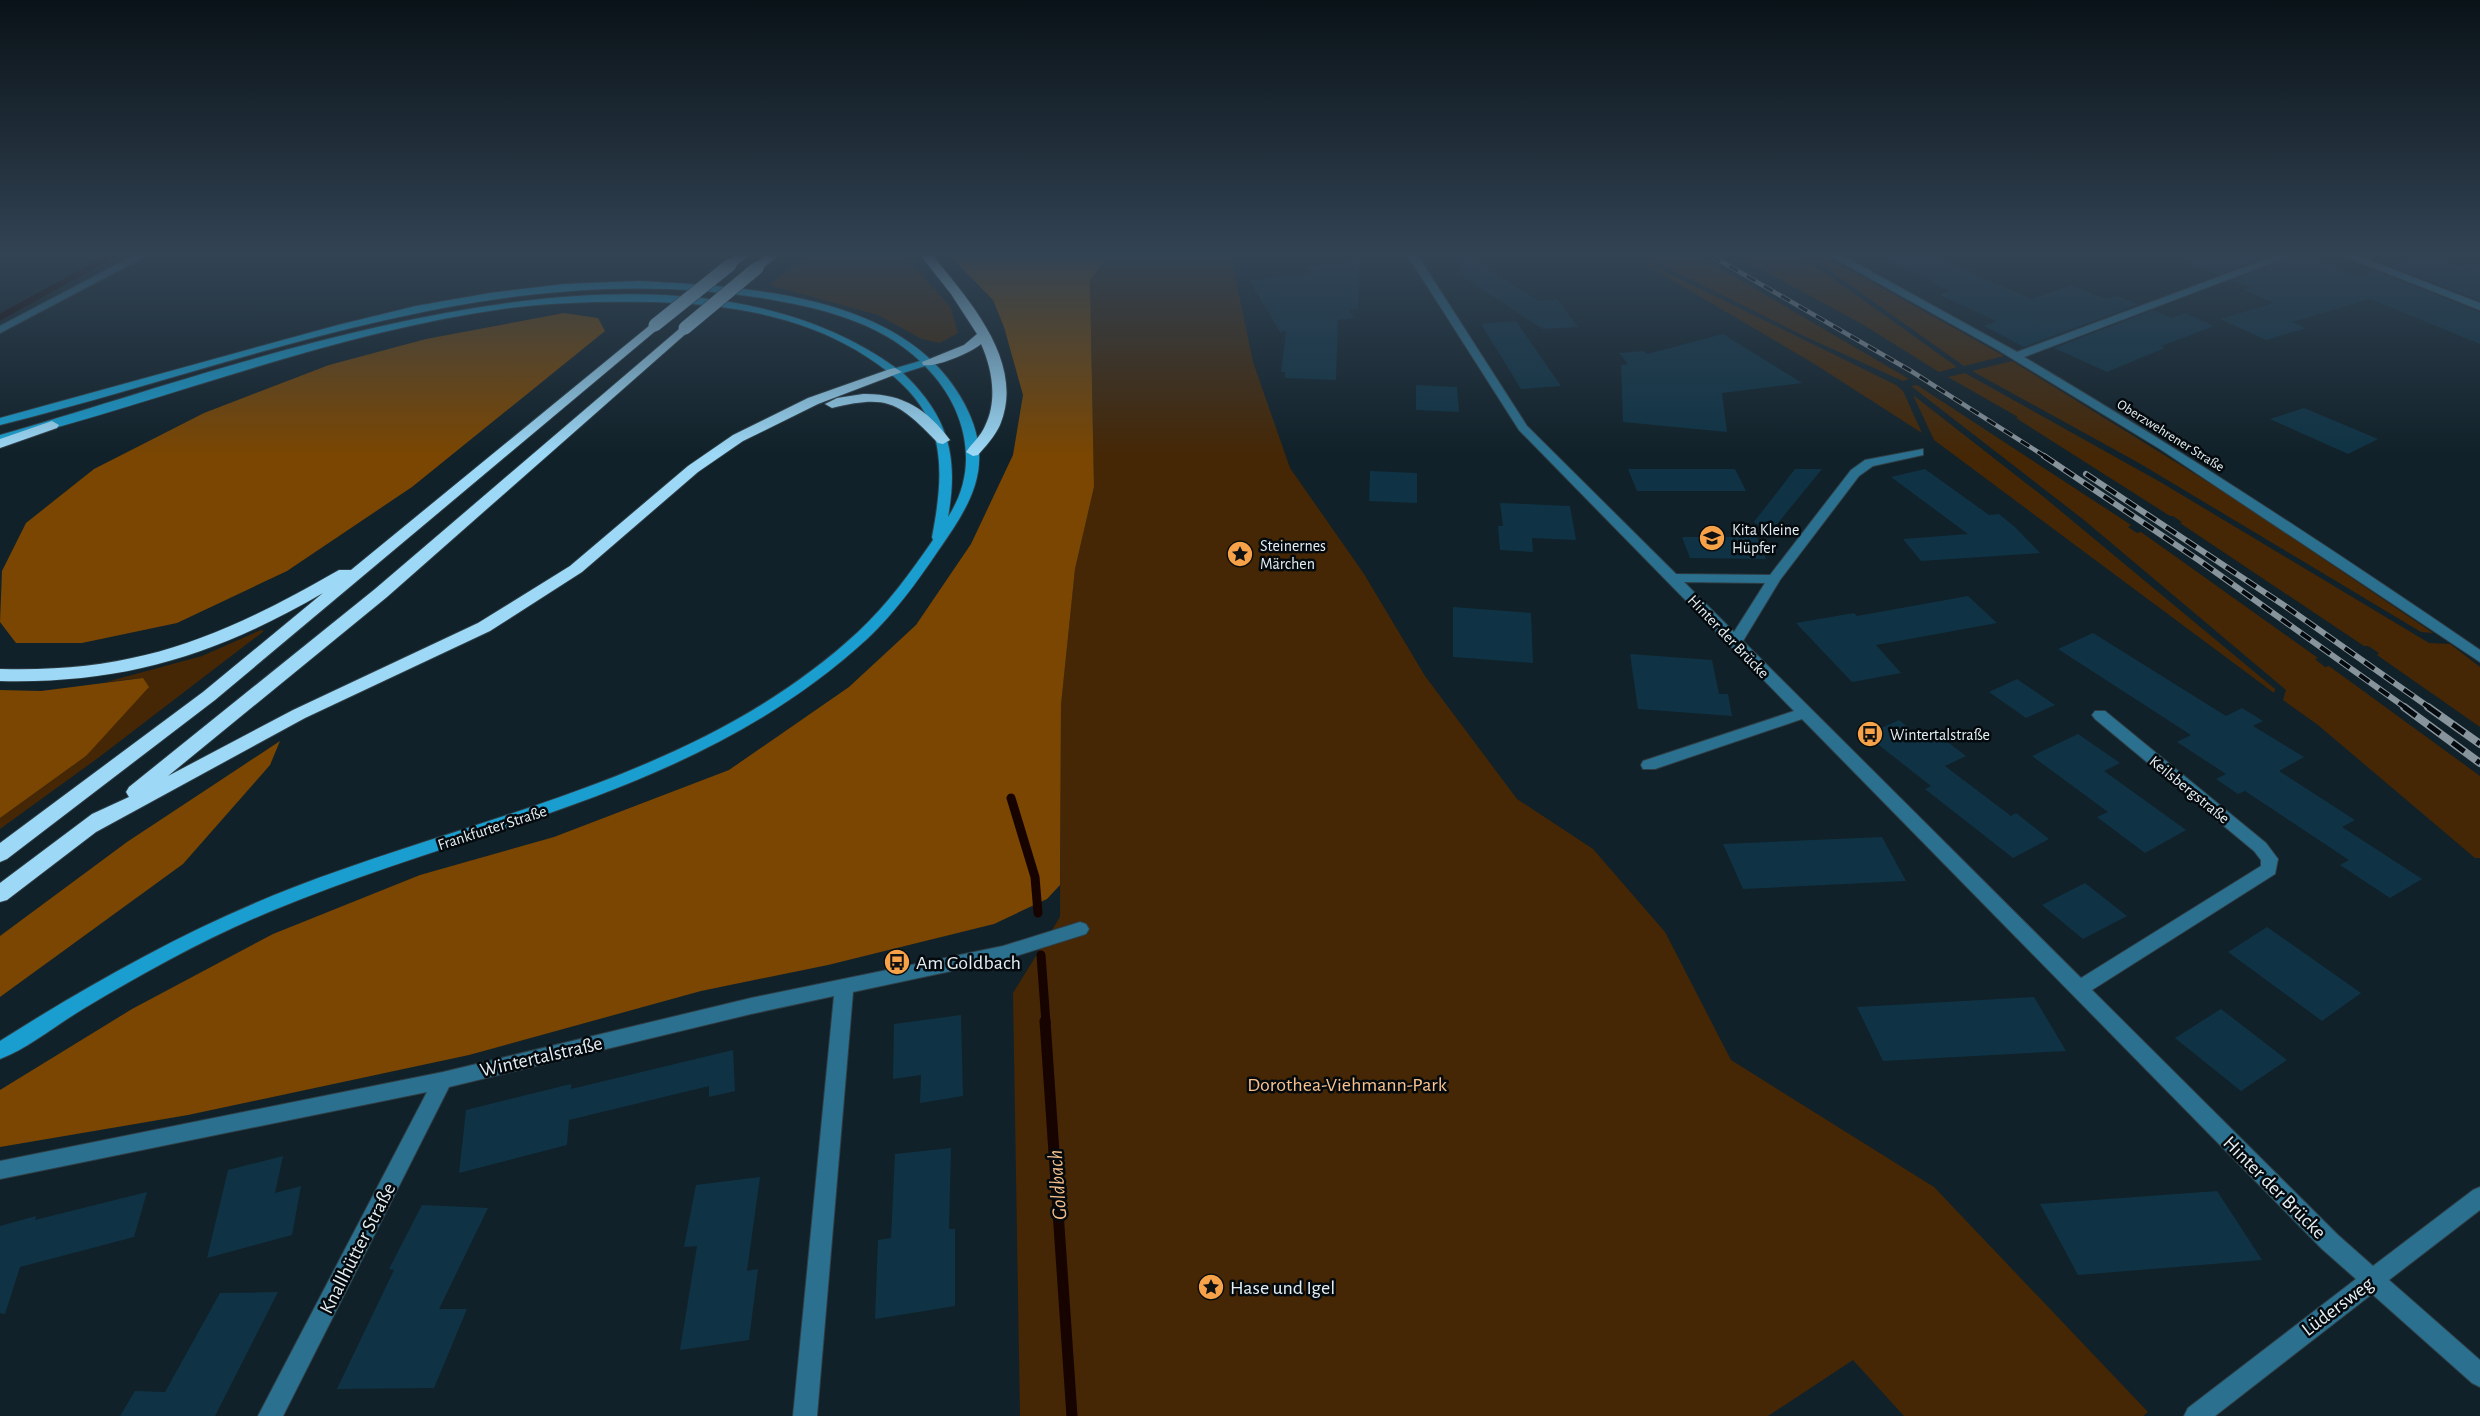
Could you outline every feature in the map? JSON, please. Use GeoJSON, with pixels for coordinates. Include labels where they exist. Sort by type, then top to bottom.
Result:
{"type":"FeatureCollection","features":[{"type":"Feature","properties":{"kind":"highway"},"geometry":{"type":"LineString","coordinates":[[0,854],[209,696],[396,543],[659,322]]}},
{"type":"Feature","properties":{"kind":"highway"},"geometry":{"type":"LineString","coordinates":[[0,894],[174,762],[381,593],[692,322]]}},
{"type":"Feature","properties":{"kind":"highway"},"geometry":{"type":"LineString","coordinates":[[973,452],[994,422],[998,400],[998,382],[984,334],[977,322]]}},
{"type":"Feature","properties":{"kind":"highway"},"geometry":{"type":"LineString","coordinates":[[928,362],[969,348],[984,334]]}},
{"type":"Feature","properties":{"kind":"highway"},"geometry":{"type":"LineString","coordinates":[[91,825],[299,714],[447,646],[518,607],[576,569],[693,469],[762,425],[813,401],[895,372]]}},
{"type":"Feature","properties":{"kind":"highway"},"geometry":{"type":"LineString","coordinates":[[762,425],[837,402],[878,398],[908,406],[943,440]]}},
{"type":"Feature","properties":{"kind":"highway"},"geometry":{"type":"LineString","coordinates":[[0,444],[52,425]]}},
{"type":"Feature","properties":{"kind":"highway"},"geometry":{"type":"LineString","coordinates":[[0,675],[42,677],[94,673],[148,662],[206,645],[288,608],[396,543]]}},
{"type":"Feature","properties":{"kind":"main road","name":"Frankfurter Straße"},"geometry":{"type":"LineString","coordinates":[[0,422],[357,322]]}},
{"type":"Feature","properties":{"kind":"main road"},"geometry":{"type":"LineString","coordinates":[[0,439],[377,330],[415,322]]}},
{"type":"Feature","properties":{"kind":"main road"},"geometry":{"type":"LineString","coordinates":[[800,322],[834,333],[868,352],[895,372],[926,404],[943,440],[948,484],[937,540]]}},
{"type":"Feature","properties":{"kind":"main road","name":"Frankfurter Straße"},"geometry":{"type":"LineString","coordinates":[[0,1051],[106,986],[235,920],[358,870],[590,794],[657,766],[727,731],[791,693],[844,652],[902,592],[952,521],[968,492],[973,452],[967,417],[957,396],[928,362],[909,347],[862,322]]}},
{"type":"Feature","properties":{"kind":"main road"},"geometry":{"type":"LineString","coordinates":[[895,372],[928,362]]}},
{"type":"Feature","properties":{"kind":"street"},"geometry":{"type":"LineString","coordinates":[[0,330],[15,322]]}},
{"type":"Feature","properties":{"kind":"street","name":"Hinter der Brücke"},"geometry":{"type":"LineString","coordinates":[[1455,322],[1522,428],[2371,1280],[2480,1375]]}},
{"type":"Feature","properties":{"kind":"street","name":"Oberzwehrener Straße"},"geometry":{"type":"LineString","coordinates":[[1955,322],[2017,356],[2217,481],[2480,657]]}},
{"type":"Feature","properties":{"kind":"street"},"geometry":{"type":"LineString","coordinates":[[2017,356],[2108,322]]}},
{"type":"Feature","properties":{"kind":"street"},"geometry":{"type":"LineString","coordinates":[[1735,642],[1774,579],[1856,473],[1869,463],[1919,452]]}},
{"type":"Feature","properties":{"kind":"street"},"geometry":{"type":"LineString","coordinates":[[1672,578],[1774,579]]}},
{"type":"Feature","properties":{"kind":"street"},"geometry":{"type":"LineString","coordinates":[[1649,765],[1805,713]]}},
{"type":"Feature","properties":{"kind":"street","name":"Keilsbergstraße"},"geometry":{"type":"LineString","coordinates":[[2079,989],[2269,869],[2270,859],[2260,847],[2100,715]]}},
{"type":"Feature","properties":{"kind":"street","name":"Wintertalstraße"},"geometry":{"type":"LineString","coordinates":[[0,1170],[443,1080],[844,985],[1003,953],[1080,929]]}},
{"type":"Feature","properties":{"kind":"street"},"geometry":{"type":"LineString","coordinates":[[805,1416],[844,985]]}},
{"type":"Feature","properties":{"kind":"street","name":"Knallhütter Straße"},"geometry":{"type":"LineString","coordinates":[[270,1416],[443,1080]]}},
{"type":"Feature","properties":{"kind":"street","name":"Lüdersweg"},"geometry":{"type":"LineString","coordinates":[[2196,1416],[2480,1197]]}},
{"type":"Feature","properties":{"kind":"green space"},"geometry":{"type":"Polygon","coordinates":[[[891,322],[955,322],[958,333],[940,343],[922,339],[891,322]]]}},
{"type":"Feature","properties":{"kind":"green space","name":"Dorothea-Viehmann-Park"},"geometry":{"type":"Polygon","coordinates":[[[1091,322],[1245,322],[1253,362],[1290,468],[1364,574],[1425,676],[1517,799],[1593,849],[1665,932],[1731,1060],[1934,1187],[2148,1412],[2143,1416],[1904,1416],[1853,1360],[1768,1416],[1020,1416],[1013,993],[1060,917],[1061,705],[1075,569],[1094,487],[1091,322]]]}},
{"type":"Feature","properties":{"kind":"green space"},"geometry":{"type":"Polygon","coordinates":[[[1743,322],[1768,322],[1896,385],[1903,391],[1922,433],[1813,363],[1743,322]]]}},
{"type":"Feature","properties":{"kind":"green space"},"geometry":{"type":"Polygon","coordinates":[[[1776,322],[1812,322],[1909,379],[1903,381],[1776,322]]]}},
{"type":"Feature","properties":{"kind":"green space"},"geometry":{"type":"Polygon","coordinates":[[[1858,322],[1894,322],[1957,367],[1939,372],[1858,322]]]}},
{"type":"Feature","properties":{"kind":"green space"},"geometry":{"type":"Polygon","coordinates":[[[1902,322],[1943,322],[2004,356],[1964,366],[1902,322]]]}},
{"type":"Feature","properties":{"kind":"green space"},"geometry":{"type":"Polygon","coordinates":[[[2012,361],[2224,492],[2433,633],[2421,632],[2139,463],[1972,371],[2012,361]]]}},
{"type":"Feature","properties":{"kind":"green space"},"geometry":{"type":"Polygon","coordinates":[[[1965,373],[2162,483],[2429,643],[2450,644],[2480,667],[2480,727],[2377,655],[2379,653],[2364,646],[2180,523],[2182,522],[2173,516],[2016,418],[2018,417],[1948,377],[1965,373]]]}},
{"type":"Feature","properties":{"kind":"green space"},"geometry":{"type":"Polygon","coordinates":[[[1917,385],[2131,525],[2128,527],[2137,533],[2141,532],[2318,658],[2315,659],[2325,667],[2329,666],[2480,776],[2480,858],[2475,858],[2318,725],[2283,700],[2286,690],[2084,520],[1911,386],[1917,385]]]}},
{"type":"Feature","properties":{"kind":"green space"},"geometry":{"type":"Polygon","coordinates":[[[1913,395],[2045,498],[2275,689],[2274,693],[1934,440],[1913,395]]]}},
{"type":"Feature","properties":{"kind":"green space"},"geometry":{"type":"Polygon","coordinates":[[[261,630],[264,631],[98,758],[0,829],[0,818],[86,756],[143,678],[106,682],[202,656],[261,630]]]}},
{"type":"Feature","properties":{"kind":"shaded area"},"geometry":{"type":"Polygon","coordinates":[[[516,322],[600,322],[605,331],[412,487],[287,571],[177,623],[82,643],[16,643],[0,622],[2,571],[26,523],[94,469],[204,413],[329,365],[426,339],[516,322]]]}},
{"type":"Feature","properties":{"kind":"shaded area"},"geometry":{"type":"Polygon","coordinates":[[[1002,322],[1091,322],[1094,487],[1075,569],[1061,705],[1060,885],[1047,899],[994,924],[828,965],[701,991],[469,1055],[188,1115],[0,1147],[0,1090],[132,1009],[273,934],[420,875],[554,837],[729,770],[849,687],[916,625],[971,544],[1013,455],[1023,395],[1002,322]]]}},
{"type":"Feature","properties":{"kind":"shaded area"},"geometry":{"type":"Polygon","coordinates":[[[143,678],[149,687],[86,756],[0,818],[0,690],[41,691],[143,678]]]}},
{"type":"Feature","properties":{"kind":"shaded area"},"geometry":{"type":"Polygon","coordinates":[[[280,741],[270,765],[183,864],[0,997],[0,936],[127,842],[280,741]]]}},
{"type":"Feature","properties":{"kind":"building"},"geometry":{"type":"Polygon","coordinates":[[[1274,322],[1338,322],[1336,380],[1285,378],[1285,372],[1281,372],[1286,331],[1280,332],[1274,322]]]}},
{"type":"Feature","properties":{"kind":"building"},"geometry":{"type":"Polygon","coordinates":[[[1517,322],[1561,386],[1521,389],[1481,324],[1517,322]]]}},
{"type":"Feature","properties":{"kind":"building"},"geometry":{"type":"Polygon","coordinates":[[[1532,322],[1574,322],[1578,327],[1543,329],[1532,322]]]}},
{"type":"Feature","properties":{"kind":"building"},"geometry":{"type":"Polygon","coordinates":[[[1993,322],[2091,322],[2024,347],[1984,326],[1993,322]]]}},
{"type":"Feature","properties":{"kind":"building"},"geometry":{"type":"Polygon","coordinates":[[[2122,322],[2205,322],[2214,326],[2161,346],[2165,348],[2107,372],[2054,348],[2122,322]]]}},
{"type":"Feature","properties":{"kind":"building"},"geometry":{"type":"Polygon","coordinates":[[[2227,322],[2292,322],[2306,328],[2266,340],[2227,322]]]}},
{"type":"Feature","properties":{"kind":"building"},"geometry":{"type":"Polygon","coordinates":[[[2426,322],[2480,322],[2480,344],[2426,322]]]}},
{"type":"Feature","properties":{"kind":"building"},"geometry":{"type":"Polygon","coordinates":[[[1723,334],[1802,383],[1722,393],[1727,432],[1623,422],[1621,365],[1628,364],[1619,353],[1644,351],[1647,354],[1723,334]]]}},
{"type":"Feature","properties":{"kind":"building"},"geometry":{"type":"Polygon","coordinates":[[[1416,385],[1457,387],[1459,412],[1416,410],[1416,385]]]}},
{"type":"Feature","properties":{"kind":"building"},"geometry":{"type":"Polygon","coordinates":[[[2304,408],[2378,439],[2348,454],[2270,419],[2304,408]]]}},
{"type":"Feature","properties":{"kind":"building"},"geometry":{"type":"Polygon","coordinates":[[[1628,469],[1735,469],[1746,491],[1637,491],[1628,469]]]}},
{"type":"Feature","properties":{"kind":"building"},"geometry":{"type":"Polygon","coordinates":[[[1795,469],[1822,469],[1769,534],[1754,522],[1795,469]]]}},
{"type":"Feature","properties":{"kind":"building"},"geometry":{"type":"Polygon","coordinates":[[[1925,469],[1989,515],[1999,514],[2040,553],[1921,561],[1903,539],[1968,534],[1891,477],[1925,469]]]}},
{"type":"Feature","properties":{"kind":"building"},"geometry":{"type":"Polygon","coordinates":[[[1370,471],[1417,473],[1417,503],[1369,501],[1370,471]]]}},
{"type":"Feature","properties":{"kind":"building"},"geometry":{"type":"Polygon","coordinates":[[[1500,503],[1570,506],[1576,540],[1532,538],[1533,552],[1500,550],[1498,526],[1503,526],[1500,503]]]}},
{"type":"Feature","properties":{"kind":"building"},"geometry":{"type":"Polygon","coordinates":[[[1682,537],[1757,537],[1766,559],[1690,558],[1682,537]]]}},
{"type":"Feature","properties":{"kind":"building"},"geometry":{"type":"Polygon","coordinates":[[[1968,596],[1997,623],[1876,645],[1901,673],[1852,682],[1796,623],[1854,613],[1857,616],[1968,596]]]}},
{"type":"Feature","properties":{"kind":"building"},"geometry":{"type":"Polygon","coordinates":[[[1453,607],[1531,613],[1533,663],[1453,657],[1453,607]]]}},
{"type":"Feature","properties":{"kind":"building"},"geometry":{"type":"Polygon","coordinates":[[[2093,633],[2226,716],[2242,708],[2263,721],[2253,726],[2304,757],[2279,771],[2355,820],[2342,827],[2422,879],[2390,898],[2340,865],[2349,860],[2245,791],[2238,794],[2216,779],[2226,774],[2177,742],[2191,735],[2058,649],[2093,633]]]}},
{"type":"Feature","properties":{"kind":"building"},"geometry":{"type":"Polygon","coordinates":[[[1630,654],[1712,660],[1719,694],[1728,694],[1732,716],[1638,709],[1630,654]]]}},
{"type":"Feature","properties":{"kind":"building"},"geometry":{"type":"Polygon","coordinates":[[[2017,679],[2055,705],[2026,718],[1989,692],[2017,679]]]}},
{"type":"Feature","properties":{"kind":"building"},"geometry":{"type":"Polygon","coordinates":[[[1899,720],[1924,740],[1937,734],[1966,756],[1945,766],[2011,816],[2016,813],[2049,839],[2013,858],[1925,789],[1931,786],[1866,735],[1899,720]]]}},
{"type":"Feature","properties":{"kind":"building"},"geometry":{"type":"Polygon","coordinates":[[[2078,734],[2120,763],[2104,771],[2186,830],[2145,853],[2097,817],[2108,812],[2032,756],[2078,734]]]}},
{"type":"Feature","properties":{"kind":"building"},"geometry":{"type":"Polygon","coordinates":[[[1882,837],[1906,881],[1743,889],[1723,844],[1882,837]]]}},
{"type":"Feature","properties":{"kind":"building"},"geometry":{"type":"Polygon","coordinates":[[[2085,883],[2127,916],[2083,939],[2042,905],[2085,883]]]}},
{"type":"Feature","properties":{"kind":"building"},"geometry":{"type":"Polygon","coordinates":[[[2267,927],[2361,993],[2322,1021],[2228,952],[2267,927]]]}},
{"type":"Feature","properties":{"kind":"building"},"geometry":{"type":"Polygon","coordinates":[[[2034,997],[2066,1051],[1883,1061],[1857,1007],[2034,997]]]}},
{"type":"Feature","properties":{"kind":"building"},"geometry":{"type":"Polygon","coordinates":[[[2221,1009],[2287,1060],[2241,1091],[2175,1038],[2221,1009]]]}},
{"type":"Feature","properties":{"kind":"building"},"geometry":{"type":"Polygon","coordinates":[[[961,1015],[963,1096],[920,1103],[921,1075],[893,1079],[894,1024],[961,1015]]]}},
{"type":"Feature","properties":{"kind":"building"},"geometry":{"type":"Polygon","coordinates":[[[733,1050],[735,1091],[709,1097],[709,1086],[569,1120],[567,1145],[459,1173],[466,1110],[571,1084],[571,1089],[733,1050]]]}},
{"type":"Feature","properties":{"kind":"building"},"geometry":{"type":"Polygon","coordinates":[[[951,1148],[949,1229],[955,1229],[955,1306],[875,1319],[878,1240],[891,1238],[895,1154],[951,1148]]]}},
{"type":"Feature","properties":{"kind":"building"},"geometry":{"type":"Polygon","coordinates":[[[283,1156],[275,1193],[301,1186],[292,1235],[207,1258],[228,1170],[283,1156]]]}},
{"type":"Feature","properties":{"kind":"building"},"geometry":{"type":"Polygon","coordinates":[[[760,1177],[747,1271],[758,1269],[749,1340],[680,1350],[697,1246],[684,1247],[696,1185],[760,1177]]]}},
{"type":"Feature","properties":{"kind":"building"},"geometry":{"type":"Polygon","coordinates":[[[2217,1191],[2262,1260],[2078,1275],[2040,1204],[2217,1191]]]}},
{"type":"Feature","properties":{"kind":"building"},"geometry":{"type":"Polygon","coordinates":[[[147,1192],[134,1237],[20,1267],[5,1314],[0,1313],[0,1226],[36,1216],[35,1220],[147,1192]]]}},
{"type":"Feature","properties":{"kind":"building"},"geometry":{"type":"Polygon","coordinates":[[[422,1205],[488,1208],[439,1309],[467,1309],[434,1388],[337,1389],[394,1270],[389,1269],[422,1205]]]}},
{"type":"Feature","properties":{"kind":"building"},"geometry":{"type":"Polygon","coordinates":[[[278,1292],[215,1416],[120,1416],[135,1391],[165,1392],[220,1293],[278,1292]]]}},
{"type":"Feature","properties":{"kind":"waterway"},"geometry":{"type":"LineString","coordinates":[[1011,798],[1035,877],[1038,913]]}},
{"type":"Feature","properties":{"kind":"waterway","name":"Goldbach"},"geometry":{"type":"LineString","coordinates":[[1041,955],[1046,1023]]}},
{"type":"Feature","properties":{"kind":"waterway","name":"Goldbach"},"geometry":{"type":"LineString","coordinates":[[1045,1021],[1072,1416]]}},
{"type":"Feature","properties":{"kind":"railway"},"geometry":{"type":"LineString","coordinates":[[1826,322],[1911,371],[2046,457]]}},
{"type":"Feature","properties":{"kind":"railway"},"geometry":{"type":"LineString","coordinates":[[2044,456],[2200,561],[2406,708]]}},
{"type":"Feature","properties":{"kind":"railway"},"geometry":{"type":"LineString","coordinates":[[2086,474],[2285,606],[2430,708]]}},
{"type":"Feature","properties":{"kind":"railway"},"geometry":{"type":"LineString","coordinates":[[2404,707],[2480,763]]}},
{"type":"Feature","properties":{"kind":"railway"},"geometry":{"type":"LineString","coordinates":[[2428,707],[2480,744]]}},
{"type":"Feature","properties":{"kind":"place","name":"Kita Kleine Hüpfer"},"geometry":{"type":"Point","coordinates":[1712,538]}},
{"type":"Feature","properties":{"kind":"place","name":"Steinernes Märchen"},"geometry":{"type":"Point","coordinates":[1240,554]}},
{"type":"Feature","properties":{"kind":"place","name":"Wintertalstraße"},"geometry":{"type":"Point","coordinates":[1870,734]}},
{"type":"Feature","properties":{"kind":"place","name":"Am Goldbach"},"geometry":{"type":"Point","coordinates":[897,962]}},
{"type":"Feature","properties":{"kind":"place","name":"Hase und Igel"},"geometry":{"type":"Point","coordinates":[1211,1287]}}]}
